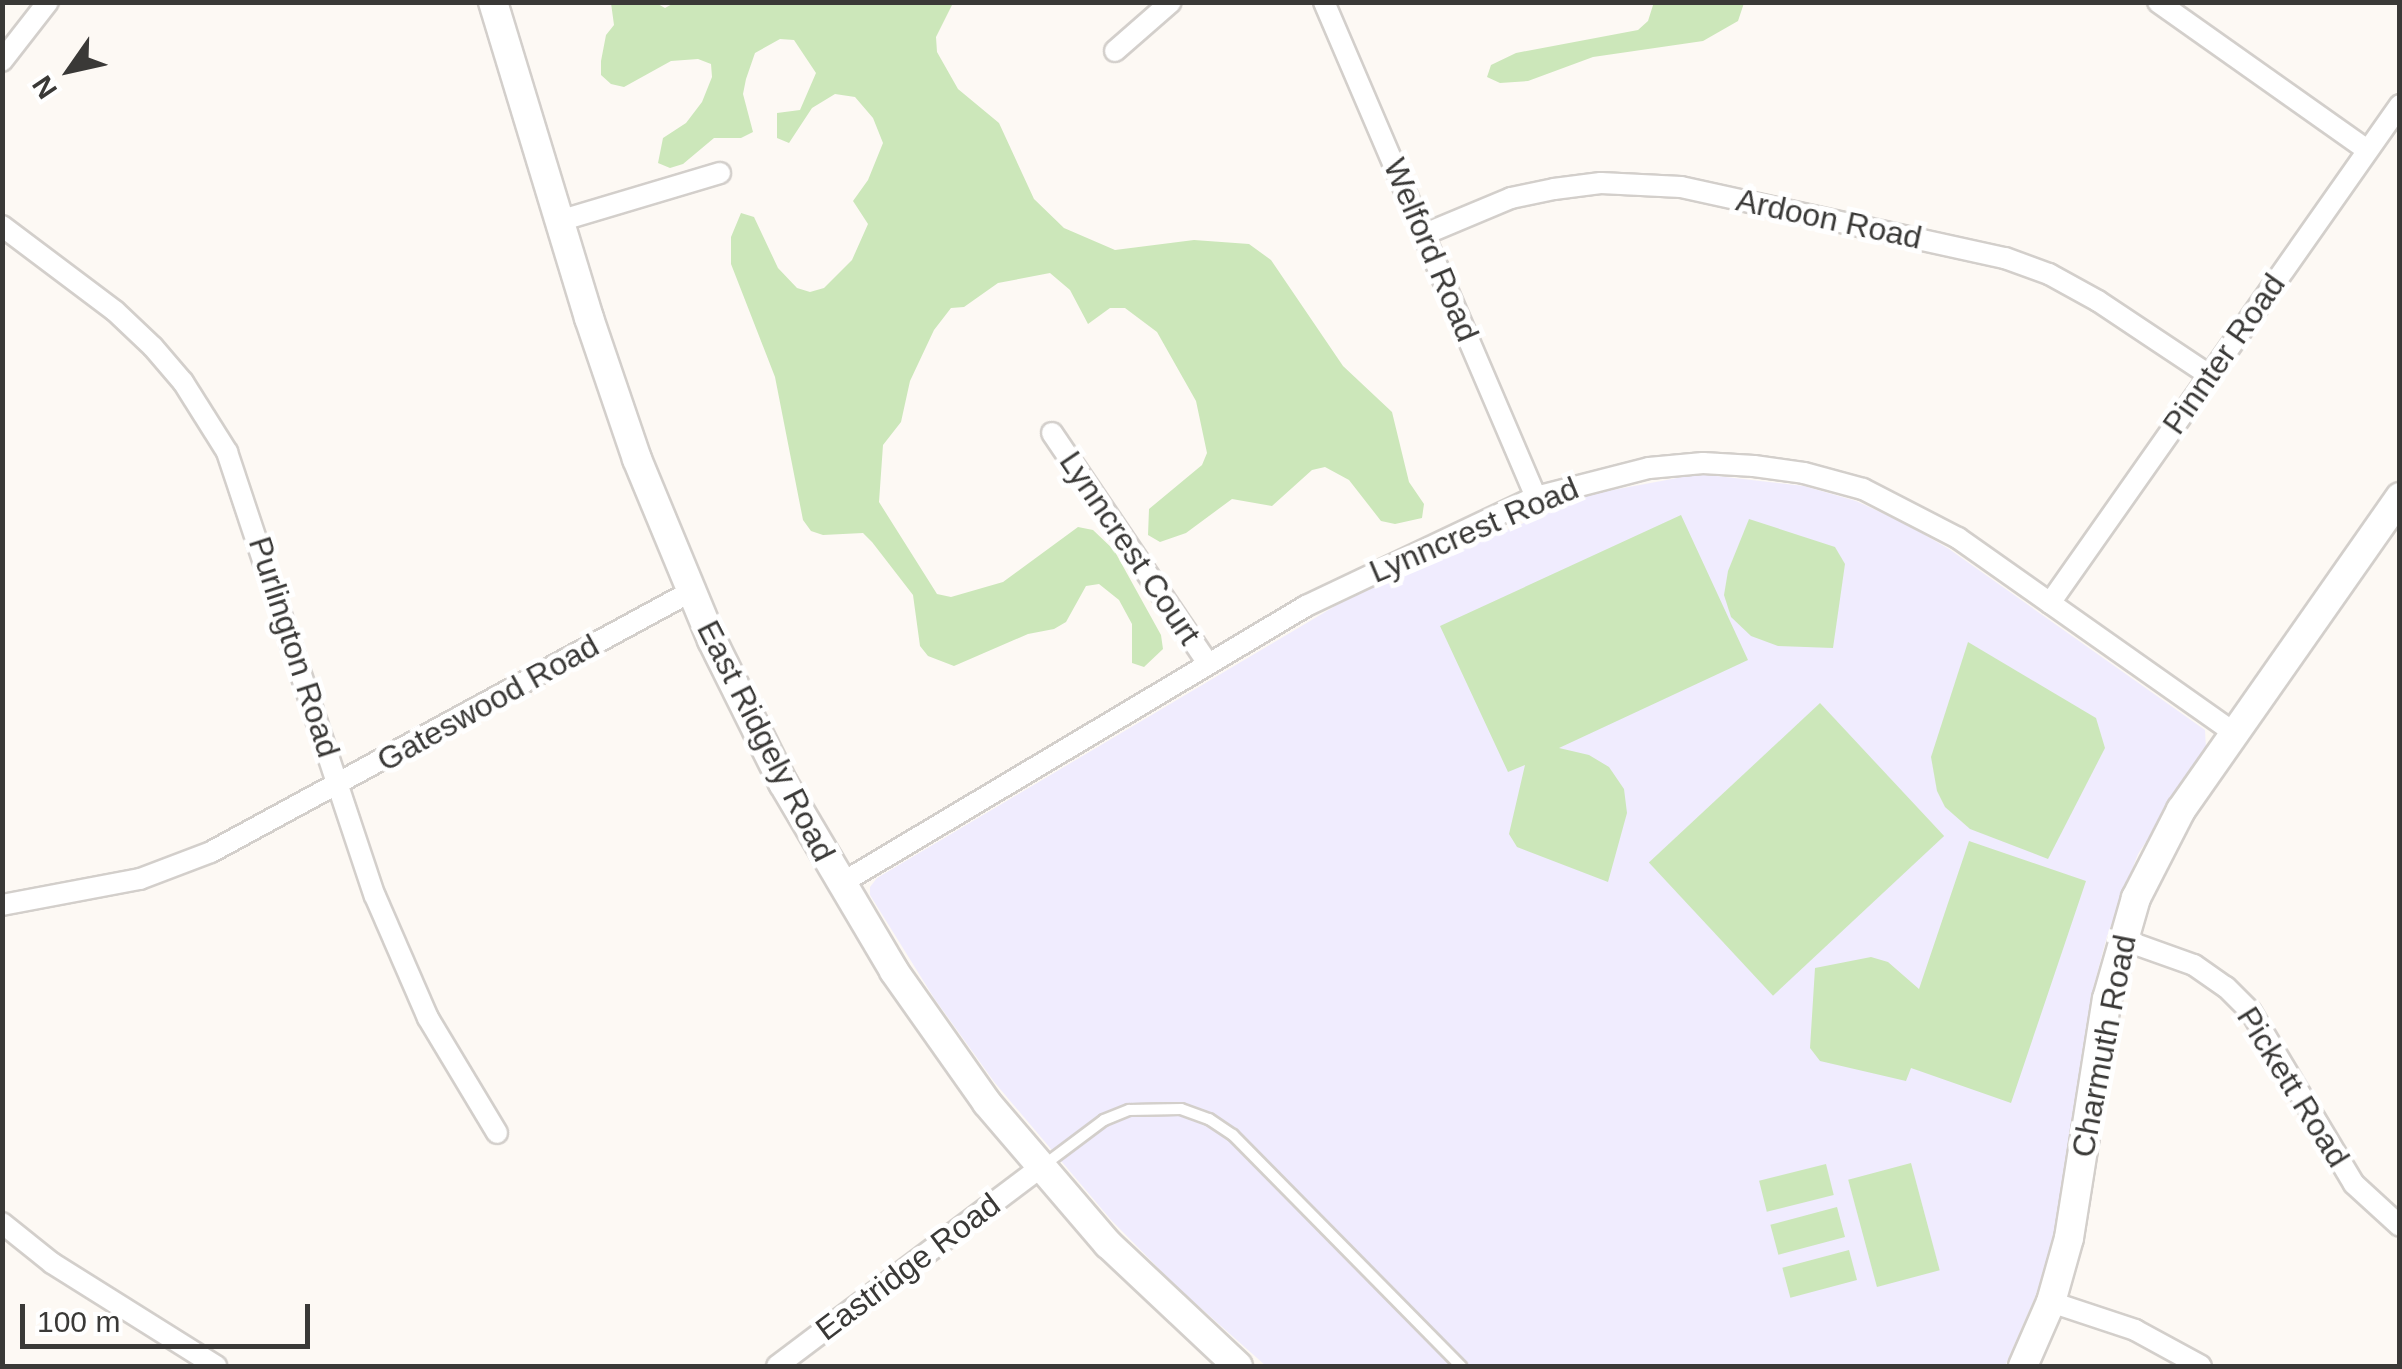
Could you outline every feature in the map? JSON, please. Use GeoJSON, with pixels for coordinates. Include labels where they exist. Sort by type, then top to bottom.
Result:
{"type":"FeatureCollection","features":[{"type":"Feature","properties":{"kind":"street"},"geometry":{"type":"LineString","coordinates":[[2,60],[48,2]]}},
{"type":"Feature","properties":{"kind":"street","name":"East Ridgely Road"},"geometry":{"type":"LineString","coordinates":[[493,2],[620,412],[690,592],[762,743],[840,884],[958,1065],[1040,1168],[1108,1244],[1238,1366]]}},
{"type":"Feature","properties":{"kind":"street"},"geometry":{"type":"LineString","coordinates":[[1116,51],[1172,2]]}},
{"type":"Feature","properties":{"kind":"street","name":"Welford Road"},"geometry":{"type":"LineString","coordinates":[[1324,2],[1536,497]]}},
{"type":"Feature","properties":{"kind":"street"},"geometry":{"type":"LineString","coordinates":[[2158,2],[2367,150]]}},
{"type":"Feature","properties":{"kind":"street","name":"Pinnter Road"},"geometry":{"type":"LineString","coordinates":[[2050,603],[2400,105]]}},
{"type":"Feature","properties":{"kind":"street"},"geometry":{"type":"LineString","coordinates":[[559,220],[720,173]]}},
{"type":"Feature","properties":{"kind":"street","name":"Ardoon Road"},"geometry":{"type":"LineString","coordinates":[[1424,234],[1511,198],[1554,189],[1601,183],[1682,187],[2005,258],[2049,274],[2098,302],[2209,375]]}},
{"type":"Feature","properties":{"kind":"street","name":"Purlington Road"},"geometry":{"type":"LineString","coordinates":[[2,226],[116,311],[163,358],[207,417],[242,486],[376,896],[411,982],[452,1062],[497,1133]]}},
{"type":"Feature","properties":{"kind":"street","name":"Lynncrest Court"},"geometry":{"type":"LineString","coordinates":[[1052,434],[1208,663]]}},
{"type":"Feature","properties":{"kind":"street","name":"Lynncrest Road"},"geometry":{"type":"LineString","coordinates":[[840,884],[1306,606],[1536,497],[1630,472],[1703,462],[1804,473],[1862,489],[1914,514],[1958,538],[2234,733]]}},
{"type":"Feature","properties":{"kind":"street","name":"Charmuth Road"},"geometry":{"type":"LineString","coordinates":[[2023,1366],[2051,1302],[2069,1238],[2096,1057],[2121,939],[2152,862],[2234,733],[2400,497]]}},
{"type":"Feature","properties":{"kind":"street","name":"Gateswood Road"},"geometry":{"type":"LineString","coordinates":[[2,904],[64,896],[140,879],[211,852],[690,592]]}},
{"type":"Feature","properties":{"kind":"street","name":"Pickett Road"},"geometry":{"type":"LineString","coordinates":[[2121,939],[2194,965],[2251,1012],[2354,1184],[2400,1226]]}},
{"type":"Feature","properties":{"kind":"street","name":"Eastridge Road"},"geometry":{"type":"LineString","coordinates":[[776,1366],[1040,1168]]}},
{"type":"Feature","properties":{"kind":"street"},"geometry":{"type":"LineString","coordinates":[[2,1223],[52,1263],[216,1366]]}},
{"type":"Feature","properties":{"kind":"street"},"geometry":{"type":"LineString","coordinates":[[2051,1302],[2135,1330],[2202,1366]]}},
{"type":"Feature","properties":{"kind":"lane"},"geometry":{"type":"LineString","coordinates":[[1040,1168],[1104,1120],[1129,1110],[1180,1108],[1209,1119],[1233,1135],[1461,1366]]}},
{"type":"Feature","properties":{"kind":"shaded area"},"geometry":{"type":"Polygon","coordinates":[[[1699,474],[1804,486],[1856,501],[1904,523],[1949,549],[2205,730],[2206,749],[2138,854],[2107,936],[2091,997],[2055,1231],[2036,1295],[2005,1366],[1266,1366],[1176,1286],[1112,1221],[995,1083],[934,998],[870,895],[870,887],[877,878],[1347,599],[1591,494],[1699,474]]]}},
{"type":"Feature","properties":{"kind":"green space"},"geometry":{"type":"Polygon","coordinates":[[[1654,2],[1744,3],[1738,21],[1703,41],[1593,57],[1528,81],[1500,83],[1487,77],[1491,65],[1516,53],[1638,30],[1648,21],[1654,2]]]}},
{"type":"Feature","properties":{"kind":"green space"},"geometry":{"type":"Polygon","coordinates":[[[611,3],[656,3],[665,8],[674,3],[953,3],[936,37],[937,52],[958,89],[999,123],[1034,199],[1064,228],[1115,250],[1194,240],[1249,244],[1271,260],[1343,366],[1392,412],[1409,482],[1424,504],[1422,518],[1395,524],[1381,521],[1349,480],[1325,467],[1312,470],[1272,506],[1232,499],[1186,533],[1160,542],[1148,535],[1149,509],[1202,465],[1207,453],[1196,401],[1157,332],[1125,308],[1110,308],[1088,324],[1070,290],[1050,273],[998,283],[964,307],[951,308],[934,330],[910,381],[901,422],[883,445],[879,502],[937,594],[951,597],[1003,582],[1078,527],[1093,530],[1114,550],[1161,635],[1163,649],[1144,667],[1132,663],[1132,624],[1119,600],[1099,584],[1086,586],[1066,622],[1054,629],[1028,634],[954,666],[928,656],[920,646],[913,595],[872,542],[863,533],[823,535],[811,531],[803,520],[775,377],[731,264],[731,237],[741,213],[754,217],[778,268],[797,288],[810,292],[824,288],[852,260],[868,224],[853,201],[868,180],[883,143],[873,118],[855,97],[835,94],[812,108],[789,143],[777,138],[777,113],[800,110],[816,73],[794,40],[780,39],[755,53],[746,79],[743,94],[753,132],[741,138],[714,138],[683,164],[670,168],[658,163],[663,138],[686,123],[702,102],[712,77],[711,64],[698,59],[671,61],[624,87],[611,84],[601,75],[601,61],[606,35],[614,25],[611,3]]]}},
{"type":"Feature","properties":{"kind":"green space"},"geometry":{"type":"Polygon","coordinates":[[[1681,515],[1748,660],[1559,748],[1589,755],[1609,767],[1624,789],[1627,813],[1608,882],[1517,847],[1509,834],[1525,765],[1508,772],[1440,626],[1681,515]]]}},
{"type":"Feature","properties":{"kind":"green space"},"geometry":{"type":"Polygon","coordinates":[[[1749,519],[1835,547],[1845,564],[1833,648],[1778,646],[1751,636],[1731,617],[1724,595],[1728,571],[1749,519]]]}},
{"type":"Feature","properties":{"kind":"green space"},"geometry":{"type":"Polygon","coordinates":[[[1968,642],[2096,718],[2105,748],[2048,859],[1970,829],[1945,807],[1937,791],[1931,757],[1968,642]]]}},
{"type":"Feature","properties":{"kind":"green space"},"geometry":{"type":"Polygon","coordinates":[[[1820,703],[1944,836],[1773,996],[1649,863],[1820,703]]]}},
{"type":"Feature","properties":{"kind":"green space"},"geometry":{"type":"Polygon","coordinates":[[[1969,841],[2086,881],[2011,1103],[1911,1068],[1906,1081],[1820,1061],[1810,1048],[1815,968],[1871,957],[1888,962],[1919,989],[1969,841]]]}},
{"type":"Feature","properties":{"kind":"green space"},"geometry":{"type":"Polygon","coordinates":[[[1911,1163],[1940,1270],[1877,1287],[1848,1180],[1911,1163]]]}},
{"type":"Feature","properties":{"kind":"green space"},"geometry":{"type":"Polygon","coordinates":[[[1826,1164],[1834,1195],[1767,1212],[1759,1181],[1826,1164]]]}},
{"type":"Feature","properties":{"kind":"green space"},"geometry":{"type":"Polygon","coordinates":[[[1837,1207],[1845,1237],[1778,1255],[1770,1225],[1837,1207]]]}},
{"type":"Feature","properties":{"kind":"green space"},"geometry":{"type":"Polygon","coordinates":[[[1849,1250],[1857,1280],[1790,1298],[1782,1268],[1849,1250]]]}}]}
